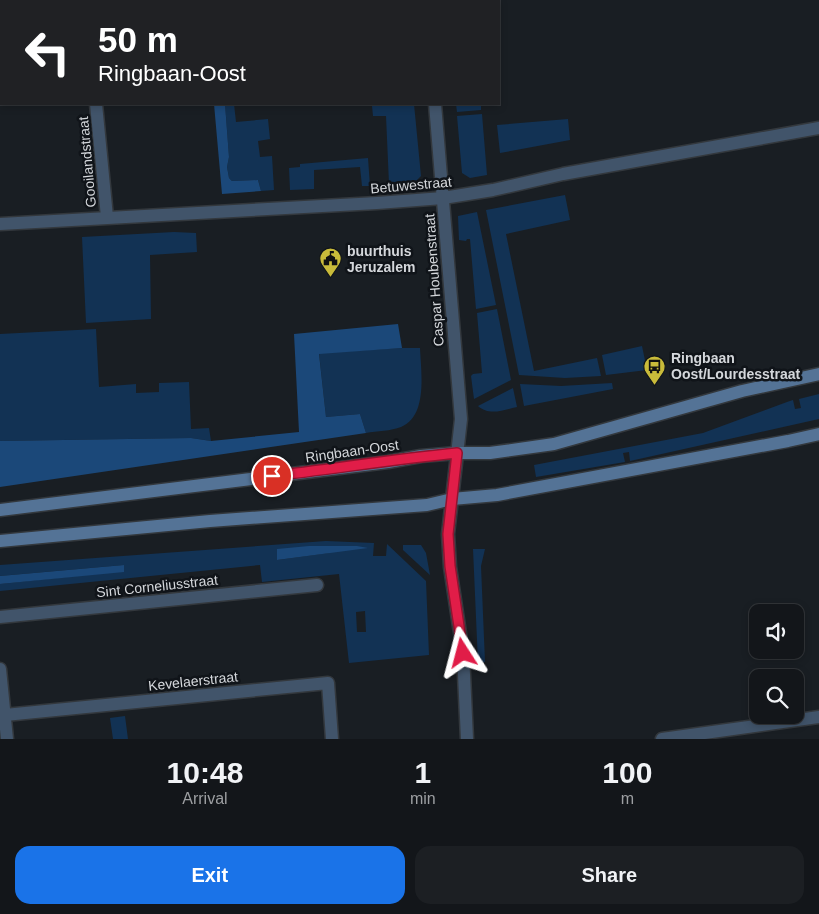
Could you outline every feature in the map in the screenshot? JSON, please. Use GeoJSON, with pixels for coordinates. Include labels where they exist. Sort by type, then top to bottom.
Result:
{"type":"FeatureCollection","features":[{"type":"Feature","properties":{"kind":"main road","name":"Ringbaan-Oost"},"geometry":{"type":"LineString","coordinates":[[0,510],[421,456],[490,453],[554,444],[742,391],[819,374]]}},
{"type":"Feature","properties":{"kind":"main road"},"geometry":{"type":"LineString","coordinates":[[0,541],[210,520],[428,504],[498,495],[819,434]]}},
{"type":"Feature","properties":{"kind":"street","name":"Gooilandstraat"},"geometry":{"type":"LineString","coordinates":[[96,105],[107,217]]}},
{"type":"Feature","properties":{"kind":"street","name":"Caspar Houbenstraat"},"geometry":{"type":"LineString","coordinates":[[435,105],[461,419],[448,534],[463,653],[467,739]]}},
{"type":"Feature","properties":{"kind":"street","name":"Betuwestraat"},"geometry":{"type":"LineString","coordinates":[[0,224],[443,198],[493,190],[563,174],[819,128]]}},
{"type":"Feature","properties":{"kind":"street","name":"Sint Corneliusstraat"},"geometry":{"type":"LineString","coordinates":[[0,617],[317,584]]}},
{"type":"Feature","properties":{"kind":"street"},"geometry":{"type":"LineString","coordinates":[[0,669],[7,739]]}},
{"type":"Feature","properties":{"kind":"street","name":"Kevelaerstraat"},"geometry":{"type":"LineString","coordinates":[[4,715],[328,684],[332,739]]}},
{"type":"Feature","properties":{"kind":"street"},"geometry":{"type":"LineString","coordinates":[[662,739],[819,717]]}},
{"type":"Feature","properties":{"kind":"shaded area"},"geometry":{"type":"Polygon","coordinates":[[[214,105],[225,105],[229,178],[232,181],[258,180],[261,191],[222,194],[214,105]]]}},
{"type":"Feature","properties":{"kind":"shaded area"},"geometry":{"type":"Polygon","coordinates":[[[225,105],[234,105],[236,122],[268,119],[270,139],[258,141],[260,157],[272,156],[274,190],[261,191],[258,180],[232,181],[229,178],[227,167],[229,157],[225,105]]]}},
{"type":"Feature","properties":{"kind":"shaded area"},"geometry":{"type":"Polygon","coordinates":[[[414,105],[421,176],[415,182],[389,184],[386,116],[373,116],[372,106],[414,105]]]}},
{"type":"Feature","properties":{"kind":"shaded area"},"geometry":{"type":"Polygon","coordinates":[[[456,105],[481,105],[481,110],[457,112],[456,105]]]}},
{"type":"Feature","properties":{"kind":"shaded area"},"geometry":{"type":"Polygon","coordinates":[[[482,114],[487,175],[470,178],[462,173],[457,116],[482,114]]]}},
{"type":"Feature","properties":{"kind":"shaded area"},"geometry":{"type":"Polygon","coordinates":[[[568,119],[570,140],[500,153],[497,125],[568,119]]]}},
{"type":"Feature","properties":{"kind":"shaded area"},"geometry":{"type":"Polygon","coordinates":[[[368,158],[370,186],[362,186],[360,167],[314,170],[314,189],[290,190],[289,168],[300,167],[300,164],[368,158]]]}},
{"type":"Feature","properties":{"kind":"shaded area"},"geometry":{"type":"Polygon","coordinates":[[[565,195],[570,220],[506,234],[534,371],[597,358],[601,376],[565,378],[519,375],[486,210],[565,195]]]}},
{"type":"Feature","properties":{"kind":"shaded area"},"geometry":{"type":"Polygon","coordinates":[[[477,212],[496,305],[476,309],[470,239],[466,241],[459,240],[458,216],[477,212]]]}},
{"type":"Feature","properties":{"kind":"shaded area"},"geometry":{"type":"Polygon","coordinates":[[[174,232],[196,233],[197,252],[150,255],[151,319],[86,323],[82,237],[174,232]]]}},
{"type":"Feature","properties":{"kind":"shaded area"},"geometry":{"type":"Polygon","coordinates":[[[497,309],[511,380],[474,399],[471,376],[482,373],[477,313],[497,309]]]}},
{"type":"Feature","properties":{"kind":"shaded area"},"geometry":{"type":"Polygon","coordinates":[[[398,324],[402,348],[319,354],[326,417],[360,414],[366,433],[0,487],[0,441],[191,438],[211,441],[299,432],[294,334],[398,324]]]}},
{"type":"Feature","properties":{"kind":"shaded area"},"geometry":{"type":"Polygon","coordinates":[[[96,329],[99,387],[136,384],[136,393],[159,392],[159,383],[189,382],[191,429],[209,428],[211,441],[191,438],[0,441],[0,334],[96,329]]]}},
{"type":"Feature","properties":{"kind":"shaded area"},"geometry":{"type":"Polygon","coordinates":[[[642,346],[647,370],[606,375],[602,355],[642,346]]]}},
{"type":"Feature","properties":{"kind":"shaded area"},"geometry":{"type":"Polygon","coordinates":[[[420,348],[421,392],[416,413],[410,421],[401,427],[366,433],[360,414],[326,417],[319,353],[420,348]]]}},
{"type":"Feature","properties":{"kind":"shaded area"},"geometry":{"type":"Polygon","coordinates":[[[612,383],[613,389],[524,406],[520,384],[561,386],[612,383]]]}},
{"type":"Feature","properties":{"kind":"shaded area"},"geometry":{"type":"Polygon","coordinates":[[[513,388],[517,407],[491,412],[478,406],[513,388]]]}},
{"type":"Feature","properties":{"kind":"shaded area"},"geometry":{"type":"Polygon","coordinates":[[[819,394],[819,419],[630,461],[629,452],[623,453],[625,462],[536,477],[534,465],[703,433],[793,400],[795,409],[801,408],[799,399],[819,394]]]}},
{"type":"Feature","properties":{"kind":"shaded area"},"geometry":{"type":"Polygon","coordinates":[[[326,541],[374,543],[373,556],[386,556],[387,544],[426,581],[429,655],[349,663],[339,574],[262,582],[260,565],[0,591],[0,584],[124,571],[124,565],[0,576],[0,565],[326,541]],[[277,549],[277,560],[329,553],[277,549]],[[365,611],[356,612],[357,632],[366,632],[365,611]]]}},
{"type":"Feature","properties":{"kind":"shaded area"},"geometry":{"type":"Polygon","coordinates":[[[403,545],[421,545],[426,553],[430,575],[403,550],[403,545]]]}},
{"type":"Feature","properties":{"kind":"shaded area"},"geometry":{"type":"Polygon","coordinates":[[[309,546],[357,546],[368,548],[277,560],[277,549],[309,546]]]}},
{"type":"Feature","properties":{"kind":"shaded area"},"geometry":{"type":"Polygon","coordinates":[[[473,549],[485,549],[481,566],[485,662],[478,663],[473,549]]]}},
{"type":"Feature","properties":{"kind":"shaded area"},"geometry":{"type":"Polygon","coordinates":[[[124,565],[124,572],[0,584],[0,576],[124,565]]]}},
{"type":"Feature","properties":{"kind":"shaded area"},"geometry":{"type":"Polygon","coordinates":[[[125,716],[128,739],[113,739],[110,718],[125,716]]]}},
{"type":"Feature","properties":{"kind":"place","name":"buurthuis Jeruzalem"},"geometry":{"type":"Point","coordinates":[331,278]}},
{"type":"Feature","properties":{"kind":"place","name":"Ringbaan Oost/Lourdesstraat"},"geometry":{"type":"Point","coordinates":[655,385]}},
{"type":"Feature","properties":{"kind":"route"},"geometry":{"type":"LineString","coordinates":[[272,476],[457,453],[448,534],[450,566],[463,653]]}}]}
